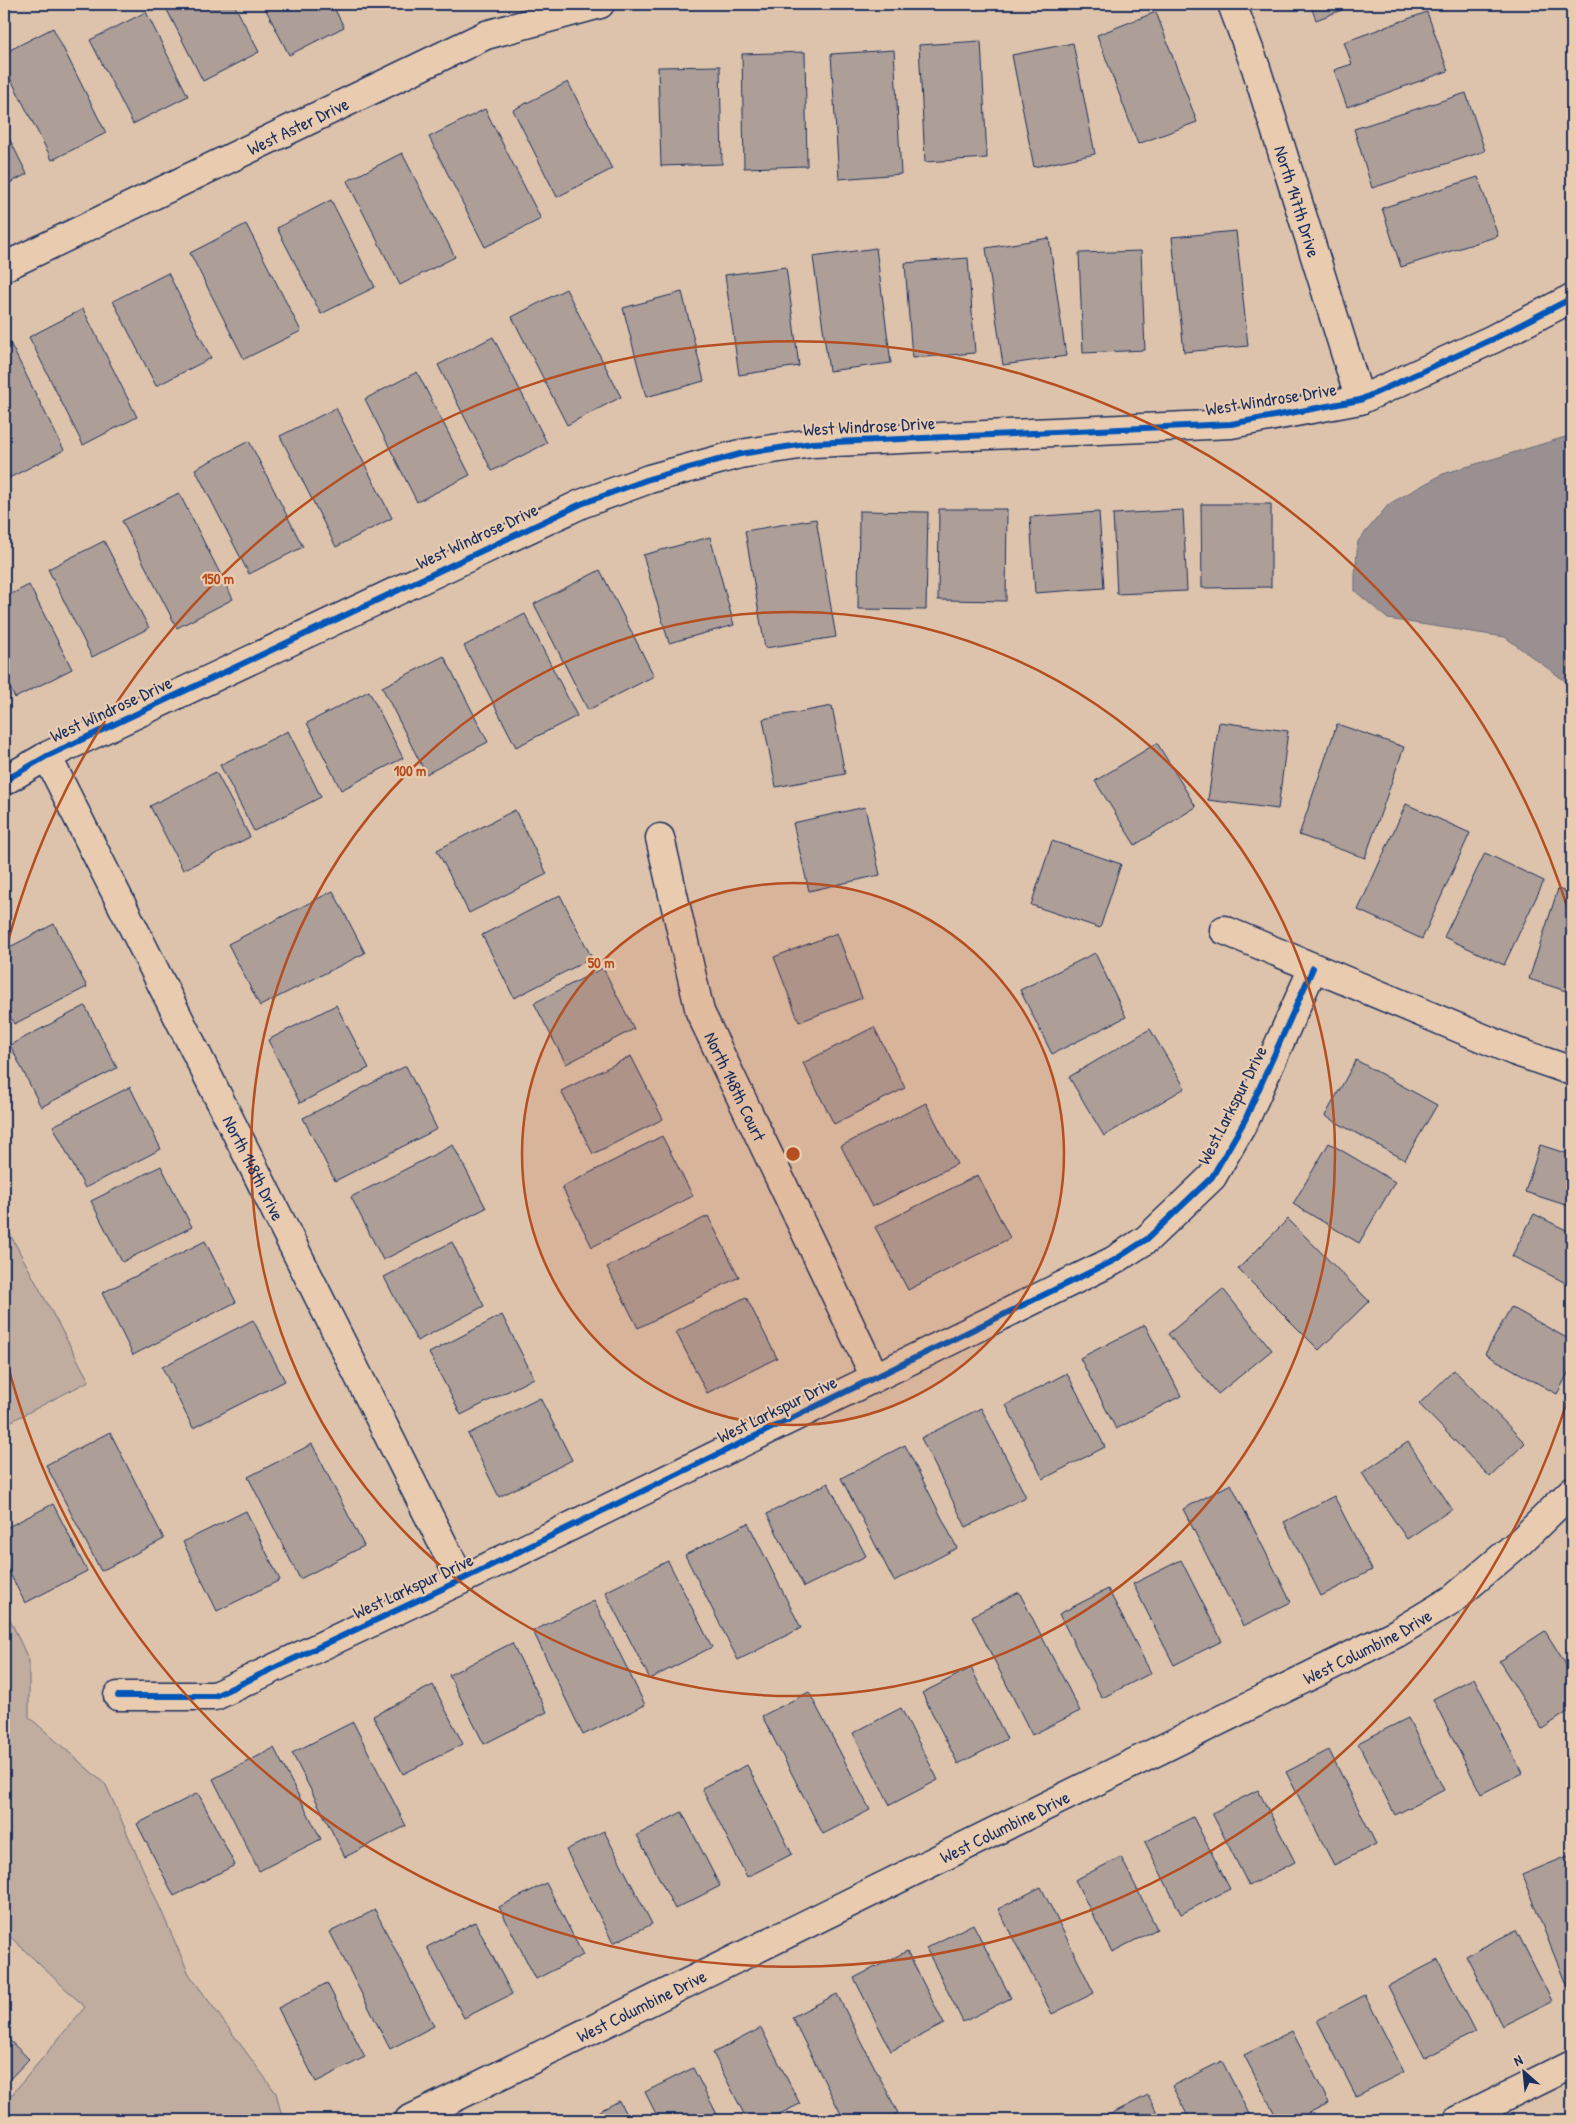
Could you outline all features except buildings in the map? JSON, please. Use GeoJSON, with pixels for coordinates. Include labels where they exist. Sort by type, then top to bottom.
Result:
{"type":"FeatureCollection","features":[{"type":"Feature","properties":{"kind":"street","name":"North 147th Drive"},"geometry":{"type":"LineString","coordinates":[[1232,4],[1256,68],[1360,400]]}},
{"type":"Feature","properties":{"kind":"street","name":"West Aster Drive"},"geometry":{"type":"LineString","coordinates":[[4,267],[486,35],[592,5]]}},
{"type":"Feature","properties":{"kind":"street","name":"West Windrose Drive"},"geometry":{"type":"LineString","coordinates":[[4,781],[47,756],[580,504],[649,478],[740,454],[812,443],[1231,424],[1360,400],[1493,339],[1572,298]]}},
{"type":"Feature","properties":{"kind":"street","name":"North 148th Drive"},"geometry":{"type":"LineString","coordinates":[[47,756],[461,1580]]}},
{"type":"Feature","properties":{"kind":"street","name":"North 148th Court"},"geometry":{"type":"LineString","coordinates":[[660,838],[700,1012],[875,1377]]}},
{"type":"Feature","properties":{"kind":"street"},"geometry":{"type":"LineString","coordinates":[[1224,930],[1514,1051],[1572,1071]]}},
{"type":"Feature","properties":{"kind":"street","name":"West Larkspur Drive"},"geometry":{"type":"LineString","coordinates":[[118,1696],[215,1696],[461,1580],[1113,1261],[1146,1239],[1212,1177],[1245,1120],[1313,968]]}},
{"type":"Feature","properties":{"kind":"street","name":"West Columbine Drive"},"geometry":{"type":"LineString","coordinates":[[409,2120],[1397,1633],[1453,1599],[1521,1541],[1572,1491]]}},
{"type":"Feature","properties":{"kind":"street"},"geometry":{"type":"LineString","coordinates":[[1458,2120],[1572,2064]]}},
{"type":"Feature","properties":{"kind":"shaded area"},"geometry":{"type":"Polygon","coordinates":[[[1572,435],[1572,686],[1505,637],[1388,619],[1355,591],[1358,541],[1389,504],[1443,474],[1572,435]]]}},
{"type":"Feature","properties":{"kind":"shaded area"},"geometry":{"type":"Polygon","coordinates":[[[4,1223],[89,1381],[4,1425],[4,1223]]]}},
{"type":"Feature","properties":{"kind":"shaded area"},"geometry":{"type":"Polygon","coordinates":[[[4,1606],[29,1661],[29,1717],[106,1785],[189,1974],[276,2093],[283,2120],[4,2120],[4,2104],[85,2007],[4,1931],[4,1606]]]}},
{"type":"Feature","properties":{"kind":"cycle path"},"geometry":{"type":"LineString","coordinates":[[4,781],[47,756],[581,504],[649,479],[740,454],[812,443],[1231,424],[1360,400],[1493,339],[1572,298]]}},
{"type":"Feature","properties":{"kind":"cycle path"},"geometry":{"type":"LineString","coordinates":[[118,1696],[215,1696],[461,1580],[1113,1261],[1147,1239],[1212,1177],[1245,1120],[1313,968]]}}]}
